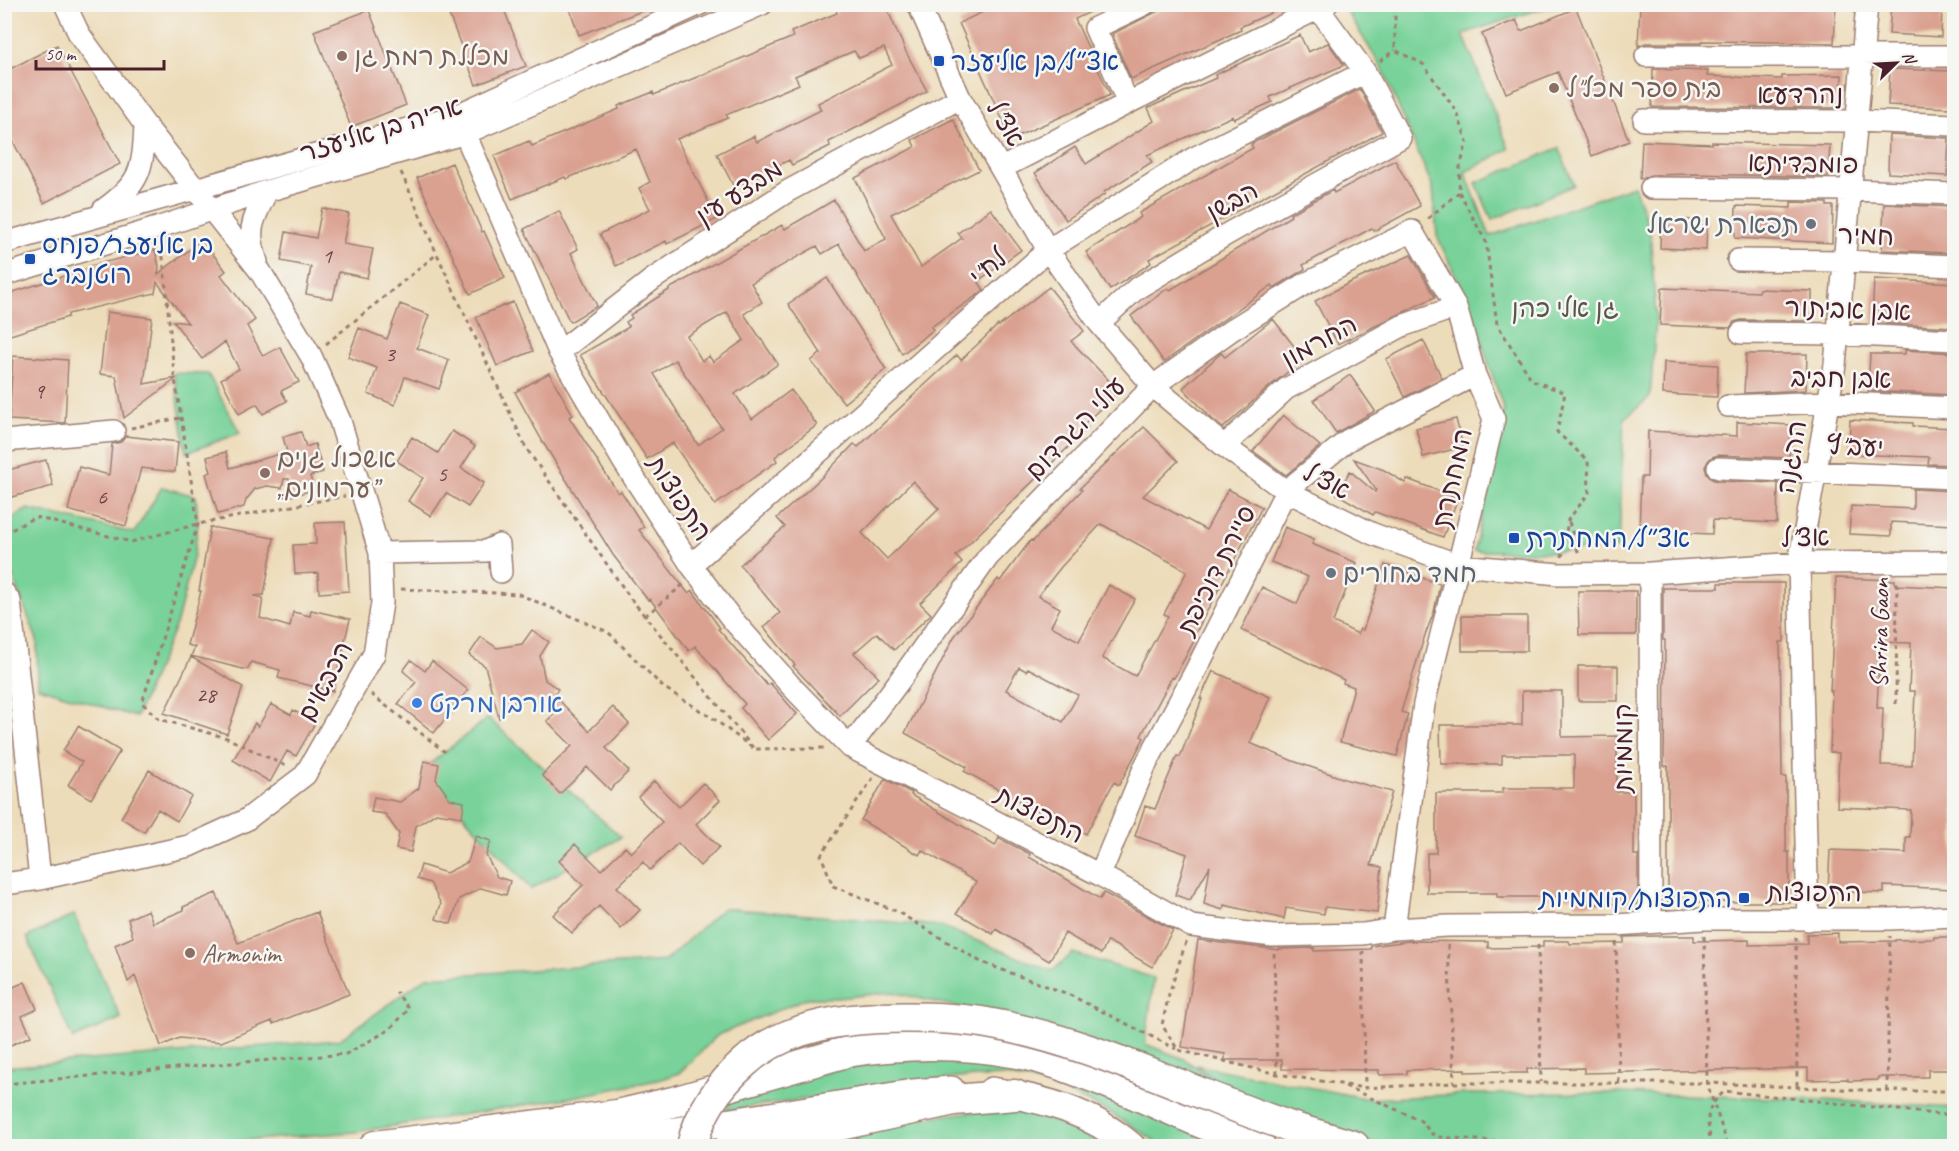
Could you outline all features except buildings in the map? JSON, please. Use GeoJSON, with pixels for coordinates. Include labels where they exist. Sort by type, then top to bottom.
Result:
{"type":"FeatureCollection","features":[{"type":"Feature","properties":{"kind":"highway"},"geometry":{"type":"LineString","coordinates":[[692,1146],[701,1119],[714,1096],[735,1071],[761,1049],[812,1027],[847,1020],[890,1018],[984,1022],[1042,1035],[1124,1062],[1242,1110],[1354,1146]]}},
{"type":"Feature","properties":{"kind":"highway"},"geometry":{"type":"LineString","coordinates":[[375,1146],[617,1115],[677,1101],[846,1052],[873,1048],[941,1045],[1019,1053],[1055,1063],[1092,1076],[1260,1146]]}},
{"type":"Feature","properties":{"kind":"highway"},"geometry":{"type":"LineString","coordinates":[[730,1146],[954,1100],[1015,1095]]}},
{"type":"Feature","properties":{"kind":"main road"},"geometry":{"type":"LineString","coordinates":[[525,1146],[676,1131],[939,1090],[987,1090],[1037,1098],[1059,1106],[1106,1129],[1131,1146]]}},
{"type":"Feature","properties":{"kind":"street","name":"הכבאים"},"geometry":{"type":"LineString","coordinates":[[4,884],[39,879],[189,846],[246,820],[305,775],[374,654],[381,603],[380,553],[340,421],[311,356],[260,271],[213,210],[193,189],[145,125],[80,34],[65,4]]}},
{"type":"Feature","properties":{"kind":"street","name":"אריה בן אליעזר"},"geometry":{"type":"LineString","coordinates":[[4,243],[193,189],[462,124],[700,4]]}},
{"type":"Feature","properties":{"kind":"street","name":"אריה בן אליעזר"},"geometry":{"type":"LineString","coordinates":[[4,274],[393,154],[462,124],[762,4]]}},
{"type":"Feature","properties":{"kind":"street","name":"אצ\"ל"},"geometry":{"type":"LineString","coordinates":[[918,4],[960,98],[1048,250],[1099,323],[1153,386],[1224,446],[1286,491],[1373,534],[1459,565],[1559,574],[1650,573],[1799,563],[1954,562]]}},
{"type":"Feature","properties":{"kind":"street"},"geometry":{"type":"LineString","coordinates":[[1128,103],[1095,28],[1145,4]]}},
{"type":"Feature","properties":{"kind":"street","name":"ההגנה"},"geometry":{"type":"LineString","coordinates":[[1802,920],[1799,563],[1835,365],[1867,4]]}},
{"type":"Feature","properties":{"kind":"street"},"geometry":{"type":"LineString","coordinates":[[1002,168],[1319,6],[1365,72]]}},
{"type":"Feature","properties":{"kind":"street"},"geometry":{"type":"LineString","coordinates":[[1646,56],[1954,56]]}},
{"type":"Feature","properties":{"kind":"street","name":"הבשן"},"geometry":{"type":"LineString","coordinates":[[1099,323],[1136,289],[1229,233],[1400,138],[1365,72]]}},
{"type":"Feature","properties":{"kind":"street","name":"לח\"י"},"geometry":{"type":"LineString","coordinates":[[694,569],[1048,250],[1194,158],[1365,72]]}},
{"type":"Feature","properties":{"kind":"street","name":"מבצע עין"},"geometry":{"type":"LineString","coordinates":[[559,352],[653,279],[788,191],[960,98]]}},
{"type":"Feature","properties":{"kind":"street","name":"נהרדעא"},"geometry":{"type":"LineString","coordinates":[[1644,120],[1857,121],[1954,125]]}},
{"type":"Feature","properties":{"kind":"street","name":"התפוצות"},"geometry":{"type":"LineString","coordinates":[[462,124],[559,352],[623,461],[694,569],[731,618],[850,747],[1100,874],[1191,926],[1273,936],[1363,934],[1394,929],[1448,926],[1616,925],[1703,919],[1890,919],[1954,916]]}},
{"type":"Feature","properties":{"kind":"street"},"geometry":{"type":"LineString","coordinates":[[92,219],[124,195],[138,176],[144,152],[145,125]]}},
{"type":"Feature","properties":{"kind":"street","name":"פומבדיתא"},"geometry":{"type":"LineString","coordinates":[[1651,188],[1851,190],[1954,194]]}},
{"type":"Feature","properties":{"kind":"street"},"geometry":{"type":"LineString","coordinates":[[260,271],[252,246],[251,231],[267,191]]}},
{"type":"Feature","properties":{"kind":"street","name":"המחתרת"},"geometry":{"type":"LineString","coordinates":[[1394,929],[1424,704],[1494,418],[1475,375],[1456,307],[1412,231]]}},
{"type":"Feature","properties":{"kind":"street","name":"עולי הגרדום"},"geometry":{"type":"LineString","coordinates":[[850,747],[988,557],[1153,386],[1233,329],[1305,284],[1412,231]]}},
{"type":"Feature","properties":{"kind":"street","name":"חמיר"},"geometry":{"type":"LineString","coordinates":[[1738,260],[1845,261],[1954,266]]}},
{"type":"Feature","properties":{"kind":"street","name":"החרמון"},"geometry":{"type":"LineString","coordinates":[[1224,446],[1286,389],[1402,326],[1456,307]]}},
{"type":"Feature","properties":{"kind":"street","name":"אבן אביתור"},"geometry":{"type":"LineString","coordinates":[[1740,333],[1838,334],[1954,340]]}},
{"type":"Feature","properties":{"kind":"street","name":"סיירת דוכיפת"},"geometry":{"type":"LineString","coordinates":[[1100,874],[1144,766],[1196,670],[1286,491],[1348,440],[1475,375]]}},
{"type":"Feature","properties":{"kind":"street","name":"אבן חביב"},"geometry":{"type":"LineString","coordinates":[[1728,406],[1828,402],[1954,408]]}},
{"type":"Feature","properties":{"kind":"street"},"geometry":{"type":"LineString","coordinates":[[4,441],[114,431]]}},
{"type":"Feature","properties":{"kind":"street","name":"יעב\"ץ"},"geometry":{"type":"LineString","coordinates":[[1718,468],[1954,478]]}},
{"type":"Feature","properties":{"kind":"street"},"geometry":{"type":"LineString","coordinates":[[380,553],[486,551],[499,545],[501,572]]}},
{"type":"Feature","properties":{"kind":"street","name":"קוממיות"},"geometry":{"type":"LineString","coordinates":[[1650,573],[1651,922]]}},
{"type":"Feature","properties":{"kind":"street"},"geometry":{"type":"LineString","coordinates":[[4,592],[10,601],[39,879]]}},
{"type":"Feature","properties":{"kind":"path"},"geometry":{"type":"LineString","coordinates":[[1405,4],[1395,9],[1395,50],[1423,64],[1458,112],[1467,142],[1460,167],[1459,192],[1486,242],[1497,324],[1532,380],[1565,393],[1557,432],[1588,461],[1589,493],[1568,520],[1559,574]]}},
{"type":"Feature","properties":{"kind":"path"},"geometry":{"type":"LineString","coordinates":[[393,154],[436,254],[526,448],[631,599],[754,749]]}},
{"type":"Feature","properties":{"kind":"path"},"geometry":{"type":"LineString","coordinates":[[1412,231],[1459,192]]}},
{"type":"Feature","properties":{"kind":"path"},"geometry":{"type":"LineString","coordinates":[[160,227],[174,373],[198,524],[142,703],[159,719],[227,738],[305,775]]}},
{"type":"Feature","properties":{"kind":"path"},"geometry":{"type":"LineString","coordinates":[[311,356],[436,254]]}},
{"type":"Feature","properties":{"kind":"path"},"geometry":{"type":"LineString","coordinates":[[114,431],[180,418]]}},
{"type":"Feature","properties":{"kind":"path"},"geometry":{"type":"LineString","coordinates":[[4,534],[35,517],[131,542],[198,524],[361,492]]}},
{"type":"Feature","properties":{"kind":"path"},"geometry":{"type":"LineString","coordinates":[[1568,520],[1585,573]]}},
{"type":"Feature","properties":{"kind":"path","name":"Shrira Gaon"},"geometry":{"type":"LineString","coordinates":[[1896,704],[1898,563]]}},
{"type":"Feature","properties":{"kind":"path"},"geometry":{"type":"LineString","coordinates":[[645,616],[694,569]]}},
{"type":"Feature","properties":{"kind":"path"},"geometry":{"type":"LineString","coordinates":[[381,589],[518,594],[609,632],[663,687],[714,719],[754,749],[850,747]]}},
{"type":"Feature","properties":{"kind":"path"},"geometry":{"type":"LineString","coordinates":[[357,683],[445,752]]}},
{"type":"Feature","properties":{"kind":"path"},"geometry":{"type":"LineString","coordinates":[[883,764],[821,855],[833,886],[896,911],[981,962],[1068,994],[1178,1050],[1277,1074],[1365,1088],[1454,1083],[1707,1083],[1887,1091],[1954,1091]]}},
{"type":"Feature","properties":{"kind":"path"},"geometry":{"type":"LineString","coordinates":[[1703,919],[1707,1083],[1728,1146]]}},
{"type":"Feature","properties":{"kind":"path"},"geometry":{"type":"LineString","coordinates":[[1887,1091],[1890,919]]}},
{"type":"Feature","properties":{"kind":"path"},"geometry":{"type":"LineString","coordinates":[[1797,1088],[1802,920]]}},
{"type":"Feature","properties":{"kind":"path"},"geometry":{"type":"LineString","coordinates":[[1537,925],[1541,1083]]}},
{"type":"Feature","properties":{"kind":"path"},"geometry":{"type":"LineString","coordinates":[[1616,925],[1619,1084]]}},
{"type":"Feature","properties":{"kind":"path"},"geometry":{"type":"LineString","coordinates":[[1178,1050],[1162,1025],[1169,993],[1191,926]]}},
{"type":"Feature","properties":{"kind":"path"},"geometry":{"type":"LineString","coordinates":[[1448,926],[1454,1083]]}},
{"type":"Feature","properties":{"kind":"path"},"geometry":{"type":"LineString","coordinates":[[1363,934],[1365,1088]]}},
{"type":"Feature","properties":{"kind":"path"},"geometry":{"type":"LineString","coordinates":[[1273,936],[1277,1074]]}},
{"type":"Feature","properties":{"kind":"path"},"geometry":{"type":"LineString","coordinates":[[4,1084],[346,1054],[390,1030],[409,1010],[396,992]]}},
{"type":"Feature","properties":{"kind":"path"},"geometry":{"type":"LineString","coordinates":[[1341,1084],[1421,1121],[1432,1134],[1440,1137],[1551,1146]]}},
{"type":"Feature","properties":{"kind":"path"},"geometry":{"type":"LineString","coordinates":[[1711,1146],[1707,1114],[1713,1101],[1725,1091],[1954,1116]]}},
{"type":"Feature","properties":{"kind":"green space","name":"גן אלי כהן"},"geometry":{"type":"Polygon","coordinates":[[[1356,4],[1563,5],[1537,10],[1463,34],[1509,149],[1465,172],[1490,236],[1634,186],[1650,229],[1656,319],[1650,397],[1624,419],[1619,548],[1550,552],[1474,551],[1504,410],[1468,302],[1437,236],[1433,188],[1382,68],[1346,10],[1356,4]]]}},
{"type":"Feature","properties":{"kind":"green space"},"geometry":{"type":"Polygon","coordinates":[[[1559,148],[1574,185],[1492,220],[1476,183],[1559,148]]]}},
{"type":"Feature","properties":{"kind":"green space"},"geometry":{"type":"Polygon","coordinates":[[[174,373],[208,374],[240,433],[186,453],[174,373]]]}},
{"type":"Feature","properties":{"kind":"green space"},"geometry":{"type":"Polygon","coordinates":[[[162,487],[196,496],[198,524],[194,555],[177,622],[136,717],[38,687],[37,640],[13,577],[5,563],[5,522],[28,509],[134,533],[162,487]]]}},
{"type":"Feature","properties":{"kind":"green space"},"geometry":{"type":"Polygon","coordinates":[[[488,718],[621,837],[531,889],[422,770],[488,718]]]}},
{"type":"Feature","properties":{"kind":"green space"},"geometry":{"type":"Polygon","coordinates":[[[723,908],[940,926],[1052,971],[1073,953],[1154,978],[1145,1044],[1184,1059],[1243,1100],[957,1007],[892,992],[838,998],[807,998],[718,1035],[679,1073],[662,1079],[574,1097],[356,1132],[172,1146],[5,1146],[5,1067],[339,1040],[427,977],[665,961],[723,908]]]}},
{"type":"Feature","properties":{"kind":"green space"},"geometry":{"type":"Polygon","coordinates":[[[74,915],[121,1018],[73,1039],[27,937],[74,915]]]}},
{"type":"Feature","properties":{"kind":"green space"},"geometry":{"type":"Polygon","coordinates":[[[903,1058],[1004,1063],[1068,1080],[1236,1146],[1158,1146],[1151,1138],[1109,1112],[1055,1087],[1006,1076],[956,1078],[727,1110],[730,1097],[865,1062],[903,1058]]]}},
{"type":"Feature","properties":{"kind":"green space"},"geometry":{"type":"Polygon","coordinates":[[[1196,1065],[1369,1099],[1466,1094],[1619,1093],[1808,1099],[1954,1108],[1954,1146],[1386,1146],[1345,1137],[1247,1101],[1196,1065]]]}},
{"type":"Feature","properties":{"kind":"green space"},"geometry":{"type":"Polygon","coordinates":[[[995,1109],[1023,1113],[1051,1121],[1091,1138],[1103,1146],[799,1146],[888,1122],[995,1109]]]}},
{"type":"Feature","properties":{"kind":"place","name":"מכללת רמת גן"},"geometry":{"type":"Point","coordinates":[342,56]}},
{"type":"Feature","properties":{"kind":"place","name":"אצ״ל/בן אליעזר"},"geometry":{"type":"Point","coordinates":[939,61]}},
{"type":"Feature","properties":{"kind":"place","name":"בית ספר מכל\"ל"},"geometry":{"type":"Point","coordinates":[1554,88]}},
{"type":"Feature","properties":{"kind":"place","name":"תפארת ישראל"},"geometry":{"type":"Point","coordinates":[1811,224]}},
{"type":"Feature","properties":{"kind":"place","name":"בן אליעזר/פנחס רוטנברג"},"geometry":{"type":"Point","coordinates":[30,259]}},
{"type":"Feature","properties":{"kind":"place","name":"אשכול גנים „ערמונים”"},"geometry":{"type":"Point","coordinates":[265,473]}},
{"type":"Feature","properties":{"kind":"place","name":"אצ״ל/המחתרת"},"geometry":{"type":"Point","coordinates":[1514,538]}},
{"type":"Feature","properties":{"kind":"place","name":"חמד בחורים"},"geometry":{"type":"Point","coordinates":[1331,573]}},
{"type":"Feature","properties":{"kind":"place","name":"אורבן מרקט"},"geometry":{"type":"Point","coordinates":[417,703]}},
{"type":"Feature","properties":{"kind":"place","name":"התפוצות/קוממיות"},"geometry":{"type":"Point","coordinates":[1744,898]}},
{"type":"Feature","properties":{"kind":"place","name":"Armonim"},"geometry":{"type":"Point","coordinates":[190,953]}}]}
